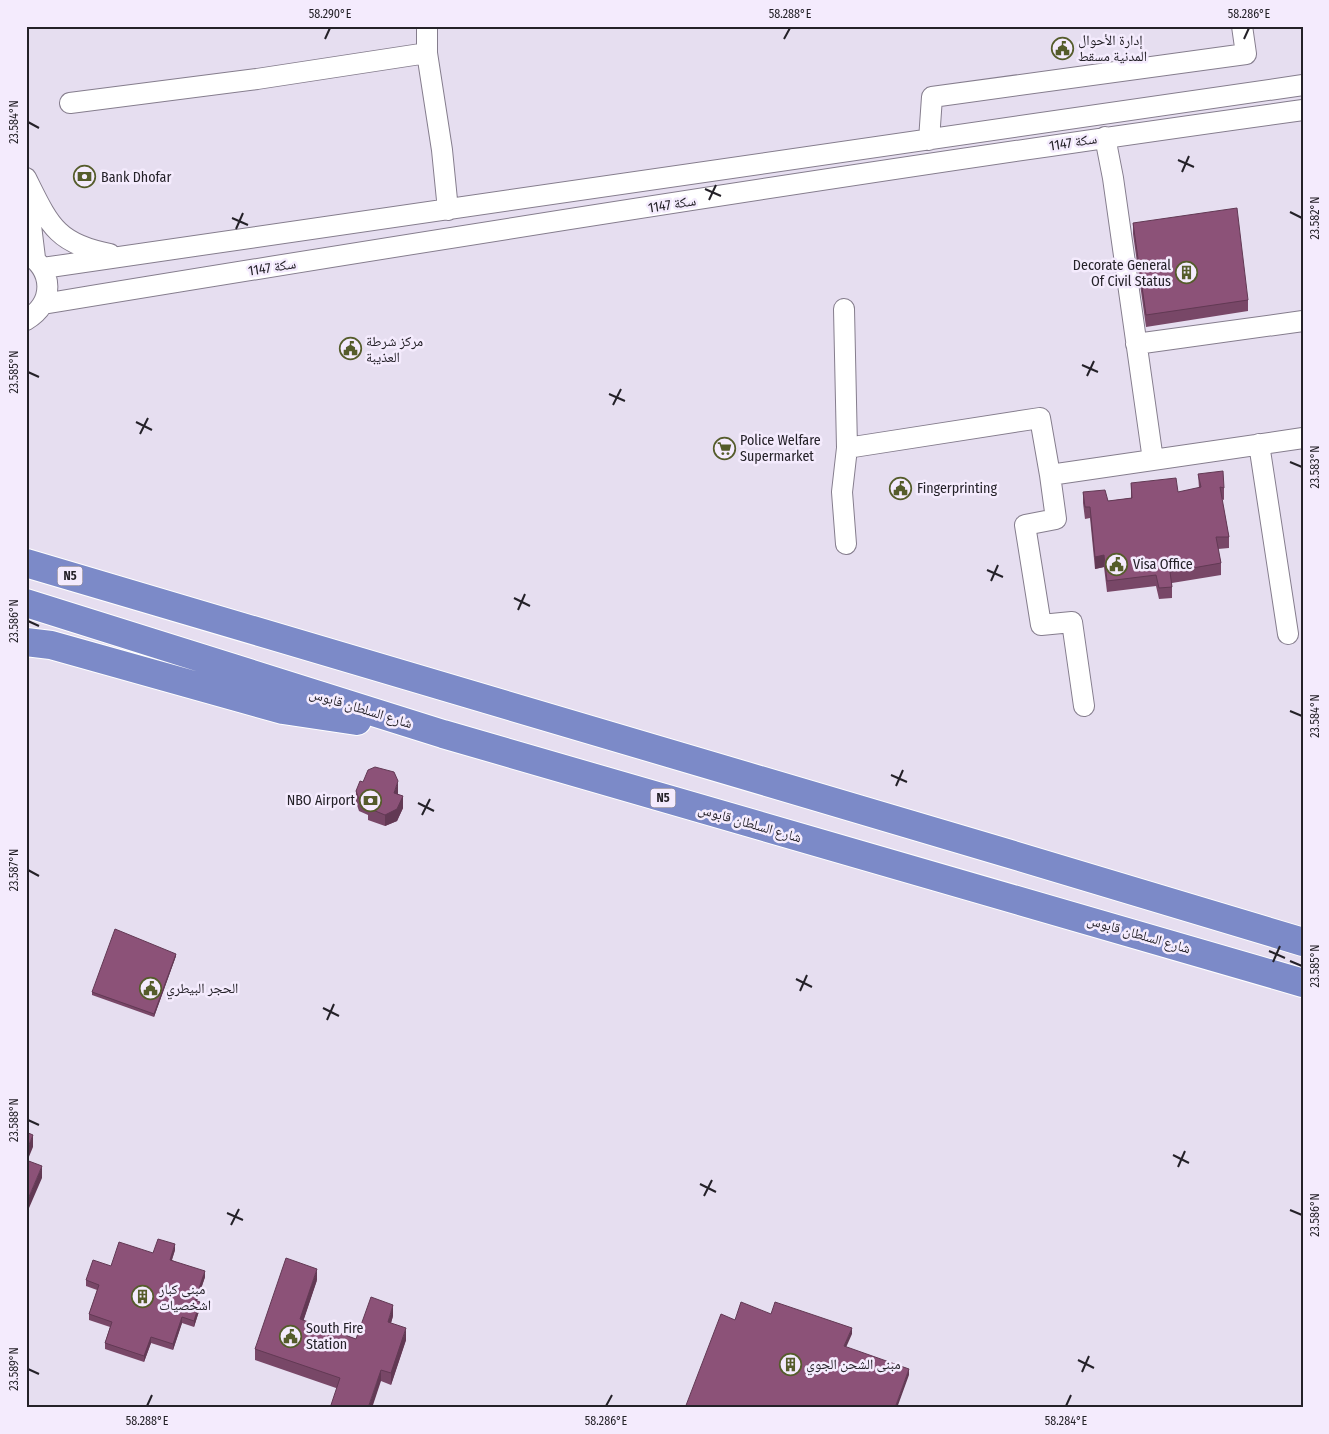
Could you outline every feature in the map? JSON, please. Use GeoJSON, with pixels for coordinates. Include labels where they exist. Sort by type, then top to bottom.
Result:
{"type":"FeatureCollection","features":[{"type":"Feature","properties":{"kind":"highway"},"geometry":{"type":"LineString","coordinates":[[26,555],[113,589]]}},
{"type":"Feature","properties":{"kind":"highway","name":"N5"},"geometry":{"type":"LineString","coordinates":[[26,563],[1303,942]]}},
{"type":"Feature","properties":{"kind":"highway","name":"شارع السلطان قابوس"},"geometry":{"type":"LineString","coordinates":[[26,603],[443,734],[1303,982]]}},
{"type":"Feature","properties":{"kind":"highway"},"geometry":{"type":"LineString","coordinates":[[26,642],[51,645],[283,710],[443,734]]}},
{"type":"Feature","properties":{"kind":"street"},"geometry":{"type":"LineString","coordinates":[[427,26],[427,53],[442,150],[448,210]]}},
{"type":"Feature","properties":{"kind":"street"},"geometry":{"type":"LineString","coordinates":[[929,140],[932,96],[1246,54],[1242,26]]}},
{"type":"Feature","properties":{"kind":"street"},"geometry":{"type":"LineString","coordinates":[[70,103],[257,79],[427,53]]}},
{"type":"Feature","properties":{"kind":"street","name":"سكة 1147"},"geometry":{"type":"LineString","coordinates":[[34,259],[127,256],[1303,85]]}},
{"type":"Feature","properties":{"kind":"street","name":"سكة 1147"},"geometry":{"type":"LineString","coordinates":[[43,304],[410,244],[1105,137],[1303,110]]}},
{"type":"Feature","properties":{"kind":"street"},"geometry":{"type":"LineString","coordinates":[[1105,137],[1113,178],[1153,460]]}},
{"type":"Feature","properties":{"kind":"street"},"geometry":{"type":"LineString","coordinates":[[26,178],[45,217],[58,232],[72,243],[90,250],[127,256]]}},
{"type":"Feature","properties":{"kind":"street"},"geometry":{"type":"LineString","coordinates":[[26,184],[34,259],[47,280],[47,292],[43,304],[36,313],[26,320]]}},
{"type":"Feature","properties":{"kind":"street"},"geometry":{"type":"LineString","coordinates":[[844,309],[847,448],[842,492],[846,544]]}},
{"type":"Feature","properties":{"kind":"street"},"geometry":{"type":"LineString","coordinates":[[1136,344],[1303,321]]}},
{"type":"Feature","properties":{"kind":"street"},"geometry":{"type":"LineString","coordinates":[[847,448],[1040,418],[1056,519],[1025,525],[1041,625],[1072,622],[1084,706]]}},
{"type":"Feature","properties":{"kind":"street"},"geometry":{"type":"LineString","coordinates":[[1050,475],[1303,438]]}},
{"type":"Feature","properties":{"kind":"street"},"geometry":{"type":"LineString","coordinates":[[1259,444],[1288,634]]}},
{"type":"Feature","properties":{"kind":"building","name":"Decorate General Of Civil Status"},"geometry":{"type":"Polygon","coordinates":[[[1237,208],[1248,300],[1146,315],[1133,223],[1237,208]]]}},
{"type":"Feature","properties":{"kind":"building"},"geometry":{"type":"Polygon","coordinates":[[[1223,471],[1224,488],[1220,487],[1229,537],[1216,537],[1221,563],[1170,572],[1172,587],[1159,588],[1156,575],[1107,581],[1104,555],[1095,557],[1090,507],[1085,507],[1083,492],[1105,490],[1108,501],[1132,498],[1131,483],[1176,478],[1178,492],[1201,487],[1198,474],[1223,471]]]}},
{"type":"Feature","properties":{"kind":"building"},"geometry":{"type":"Polygon","coordinates":[[[375,767],[394,772],[398,781],[394,793],[403,796],[397,809],[385,815],[368,808],[370,804],[359,799],[356,791],[360,781],[363,782],[368,770],[375,767]]]}},
{"type":"Feature","properties":{"kind":"building"},"geometry":{"type":"Polygon","coordinates":[[[115,929],[176,954],[154,1014],[92,992],[115,929]]]}},
{"type":"Feature","properties":{"kind":"building"},"geometry":{"type":"Polygon","coordinates":[[[26,1132],[33,1135],[26,1152],[26,1132]]]}},
{"type":"Feature","properties":{"kind":"building"},"geometry":{"type":"Polygon","coordinates":[[[26,1160],[42,1166],[26,1204],[26,1160]]]}},
{"type":"Feature","properties":{"kind":"building","name":"مبنى كبار اشخصيات"},"geometry":{"type":"Polygon","coordinates":[[[158,1239],[175,1244],[170,1260],[205,1271],[195,1300],[200,1302],[194,1321],[182,1317],[173,1344],[151,1337],[144,1356],[105,1343],[112,1322],[89,1314],[99,1285],[86,1280],[93,1260],[111,1266],[119,1242],[153,1253],[158,1239]]]}},
{"type":"Feature","properties":{"kind":"building","name":"South Fire Station"},"geometry":{"type":"Polygon","coordinates":[[[286,1258],[317,1269],[300,1319],[356,1339],[371,1297],[393,1305],[388,1322],[406,1328],[391,1373],[381,1370],[368,1408],[330,1408],[340,1378],[255,1349],[286,1258]]]}},
{"type":"Feature","properties":{"kind":"building","name":"مبنى الشحن الجوي"},"geometry":{"type":"Polygon","coordinates":[[[741,1302],[771,1314],[775,1302],[852,1328],[844,1346],[909,1369],[895,1408],[685,1408],[721,1314],[735,1320],[741,1302]]]}},
{"type":"Feature","properties":{"kind":"place","name":"إدارة الأحوال المدنية مسقط"},"geometry":{"type":"Point","coordinates":[1062,48]}},
{"type":"Feature","properties":{"kind":"place","name":"Bank Dhofar"},"geometry":{"type":"Point","coordinates":[85,177]}},
{"type":"Feature","properties":{"kind":"place","name":"Decorate General Of Civil Status"},"geometry":{"type":"Point","coordinates":[1187,273]}},
{"type":"Feature","properties":{"kind":"place","name":"مركز شرطة العذيبة"},"geometry":{"type":"Point","coordinates":[350,349]}},
{"type":"Feature","properties":{"kind":"place","name":"Police Welfare Supermarket"},"geometry":{"type":"Point","coordinates":[724,448]}},
{"type":"Feature","properties":{"kind":"place","name":"Fingerprinting"},"geometry":{"type":"Point","coordinates":[901,488]}},
{"type":"Feature","properties":{"kind":"place","name":"Visa Office"},"geometry":{"type":"Point","coordinates":[1117,564]}},
{"type":"Feature","properties":{"kind":"place","name":"NBO Airport"},"geometry":{"type":"Point","coordinates":[371,800]}},
{"type":"Feature","properties":{"kind":"place","name":"الحجر البيطري"},"geometry":{"type":"Point","coordinates":[150,988]}},
{"type":"Feature","properties":{"kind":"place","name":"مبنى كبار اشخصيات"},"geometry":{"type":"Point","coordinates":[143,1297]}},
{"type":"Feature","properties":{"kind":"place","name":"South Fire Station"},"geometry":{"type":"Point","coordinates":[290,1336]}},
{"type":"Feature","properties":{"kind":"place","name":"مبنى الشحن الجوي"},"geometry":{"type":"Point","coordinates":[790,1364]}}]}
